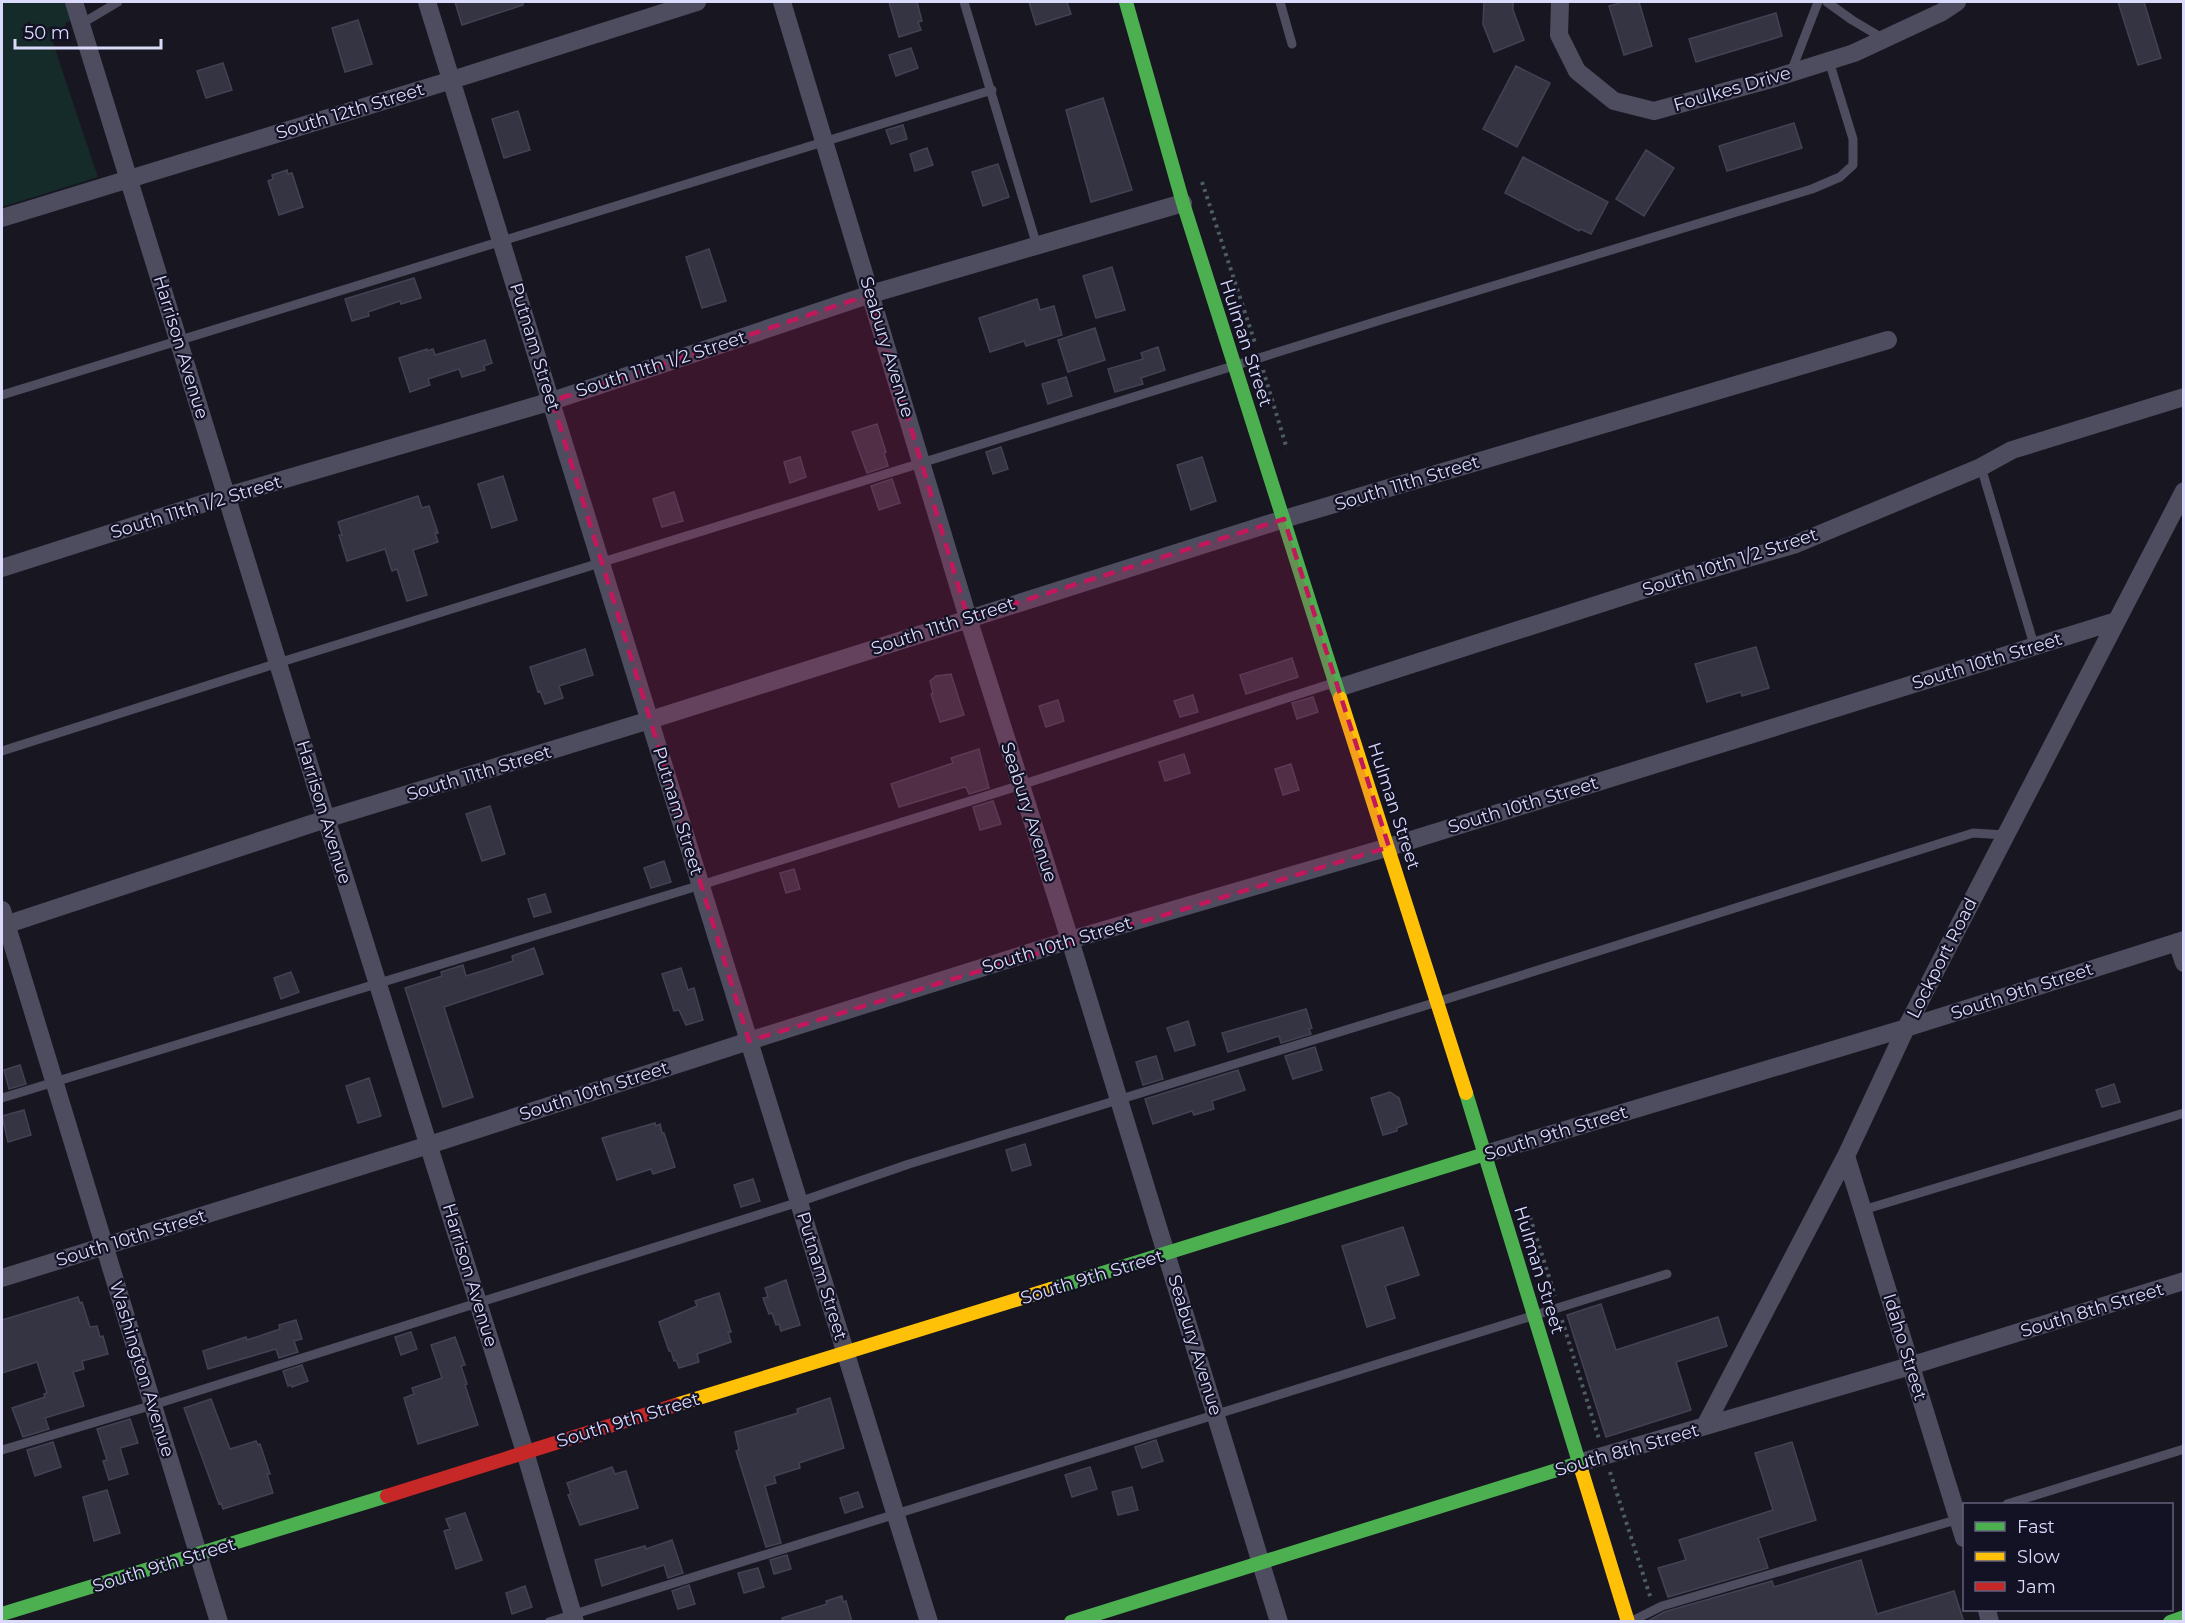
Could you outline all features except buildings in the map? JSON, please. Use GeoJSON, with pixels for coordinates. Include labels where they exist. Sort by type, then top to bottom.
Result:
{"type":"FeatureCollection","features":[{"type":"Feature","properties":{"kind":"street","name":"Harrison Avenue"},"geometry":{"type":"LineString","coordinates":[[74,2],[326,819],[525,1452],[574,1618]]}},
{"type":"Feature","properties":{"kind":"street","name":"Putnam Street"},"geometry":{"type":"LineString","coordinates":[[428,2],[928,1622]]}},
{"type":"Feature","properties":{"kind":"street","name":"South 12th Street"},"geometry":{"type":"LineString","coordinates":[[2,218],[697,2]]}},
{"type":"Feature","properties":{"kind":"street","name":"Seabury Avenue"},"geometry":{"type":"LineString","coordinates":[[783,2],[968,618],[1070,940],[1280,1622]]}},
{"type":"Feature","properties":{"kind":"street","name":"Hulman Street"},"geometry":{"type":"LineString","coordinates":[[1126,2],[1183,203],[1389,848],[1629,1622]]}},
{"type":"Feature","properties":{"kind":"street","name":"Foulkes Drive"},"geometry":{"type":"LineString","coordinates":[[1560,2],[1559,35],[1577,71],[1614,101],[1654,111],[1854,53],[1942,12],[1957,2]]}},
{"type":"Feature","properties":{"kind":"street","name":"South 11th 1/2 Street"},"geometry":{"type":"LineString","coordinates":[[2,568],[227,496],[552,400],[871,294],[1183,203]]}},
{"type":"Feature","properties":{"kind":"street","name":"South 11th Street"},"geometry":{"type":"LineString","coordinates":[[3,920],[650,720],[1284,519],[1888,340]]}},
{"type":"Feature","properties":{"kind":"street","name":"South 10th 1/2 Street"},"geometry":{"type":"LineString","coordinates":[[1337,685],[1796,544],[1981,466],[2012,450],[2184,397]]}},
{"type":"Feature","properties":{"kind":"street","name":"Lockport Road"},"geometry":{"type":"LineString","coordinates":[[1705,1426],[1846,1156],[1906,1028],[2184,491]]}},
{"type":"Feature","properties":{"kind":"street","name":"South 10th Street"},"geometry":{"type":"LineString","coordinates":[[2,1278],[429,1145],[1070,940],[1389,848],[2116,621]]}},
{"type":"Feature","properties":{"kind":"street","name":"Washington Avenue"},"geometry":{"type":"LineString","coordinates":[[3,920],[219,1622]]}},
{"type":"Feature","properties":{"kind":"street","name":"South 9th Street"},"geometry":{"type":"LineString","coordinates":[[2,1614],[199,1555],[1485,1154],[1906,1028],[2180,941]]}},
{"type":"Feature","properties":{"kind":"street"},"geometry":{"type":"LineString","coordinates":[[2180,941],[2184,963]]}},
{"type":"Feature","properties":{"kind":"street","name":"Idaho Street"},"geometry":{"type":"LineString","coordinates":[[1846,1156],[1910,1366],[1961,1518]]}},
{"type":"Feature","properties":{"kind":"street","name":"South 8th Street"},"geometry":{"type":"LineString","coordinates":[[1071,1622],[1579,1463],[1910,1366],[2184,1281]]}},
{"type":"Feature","properties":{"kind":"street"},"geometry":{"type":"LineString","coordinates":[[2170,1622],[2184,1617]]}},
{"type":"Feature","properties":{"kind":"lane"},"geometry":{"type":"LineString","coordinates":[[81,24],[118,2]]}},
{"type":"Feature","properties":{"kind":"lane"},"geometry":{"type":"LineString","coordinates":[[964,2],[1037,246]]}},
{"type":"Feature","properties":{"kind":"lane"},"geometry":{"type":"LineString","coordinates":[[1280,2],[1292,44]]}},
{"type":"Feature","properties":{"kind":"lane"},"geometry":{"type":"LineString","coordinates":[[1791,73],[1818,2]]}},
{"type":"Feature","properties":{"kind":"lane"},"geometry":{"type":"LineString","coordinates":[[1827,2],[1884,39]]}},
{"type":"Feature","properties":{"kind":"lane"},"geometry":{"type":"LineString","coordinates":[[2,751],[1394,316],[1812,189],[1840,177],[1853,165],[1853,139],[1829,61]]}},
{"type":"Feature","properties":{"kind":"lane"},"geometry":{"type":"LineString","coordinates":[[2,395],[992,90]]}},
{"type":"Feature","properties":{"kind":"lane"},"geometry":{"type":"LineString","coordinates":[[1981,466],[2034,645]]}},
{"type":"Feature","properties":{"kind":"lane"},"geometry":{"type":"LineString","coordinates":[[2,1098],[701,885],[1337,685]]}},
{"type":"Feature","properties":{"kind":"lane"},"geometry":{"type":"LineString","coordinates":[[2,1450],[153,1405],[799,1202],[909,1164],[1437,1002],[1973,833],[2006,835]]}},
{"type":"Feature","properties":{"kind":"lane"},"geometry":{"type":"LineString","coordinates":[[1863,1210],[2184,1113]]}},
{"type":"Feature","properties":{"kind":"lane"},"geometry":{"type":"LineString","coordinates":[[549,1622],[574,1618],[895,1514],[1666,1274]]}},
{"type":"Feature","properties":{"kind":"lane"},"geometry":{"type":"LineString","coordinates":[[2010,1503],[2184,1449]]}},
{"type":"Feature","properties":{"kind":"lane"},"geometry":{"type":"LineString","coordinates":[[1629,1622],[1662,1606],[1961,1518]]}},
{"type":"Feature","properties":{"kind":"highlighted area"},"geometry":{"type":"Polygon","coordinates":[[[871,294],[968,618],[1284,519],[1389,847],[749,1041],[552,401],[871,294]]]}},
{"type":"Feature","properties":{"kind":"green space"},"geometry":{"type":"Polygon","coordinates":[[[2,2],[70,2],[74,20],[66,22],[65,30],[56,31],[53,26],[48,28],[98,177],[2,207],[2,2]]]}},
{"type":"Feature","properties":{"kind":"traffic: fast"},"geometry":{"type":"LineString","coordinates":[[1126,2],[1183,203],[1340,698]]}},
{"type":"Feature","properties":{"kind":"traffic: fast"},"geometry":{"type":"LineString","coordinates":[[1466,1093],[1582,1472]]}},
{"type":"Feature","properties":{"kind":"traffic: fast"},"geometry":{"type":"LineString","coordinates":[[1051,1289],[1485,1154]]}},
{"type":"Feature","properties":{"kind":"traffic: fast"},"geometry":{"type":"LineString","coordinates":[[1071,1622],[1579,1463]]}},
{"type":"Feature","properties":{"kind":"traffic: fast"},"geometry":{"type":"LineString","coordinates":[[2,1614],[387,1496]]}},
{"type":"Feature","properties":{"kind":"traffic: fast"},"geometry":{"type":"LineString","coordinates":[[2170,1622],[2184,1617]]}},
{"type":"Feature","properties":{"kind":"traffic: slow"},"geometry":{"type":"LineString","coordinates":[[1340,698],[1466,1093]]}},
{"type":"Feature","properties":{"kind":"traffic: slow"},"geometry":{"type":"LineString","coordinates":[[676,1405],[1051,1289]]}},
{"type":"Feature","properties":{"kind":"traffic: slow"},"geometry":{"type":"LineString","coordinates":[[1582,1472],[1628,1622]]}},
{"type":"Feature","properties":{"kind":"traffic: jam"},"geometry":{"type":"LineString","coordinates":[[387,1496],[676,1405]]}}]}
